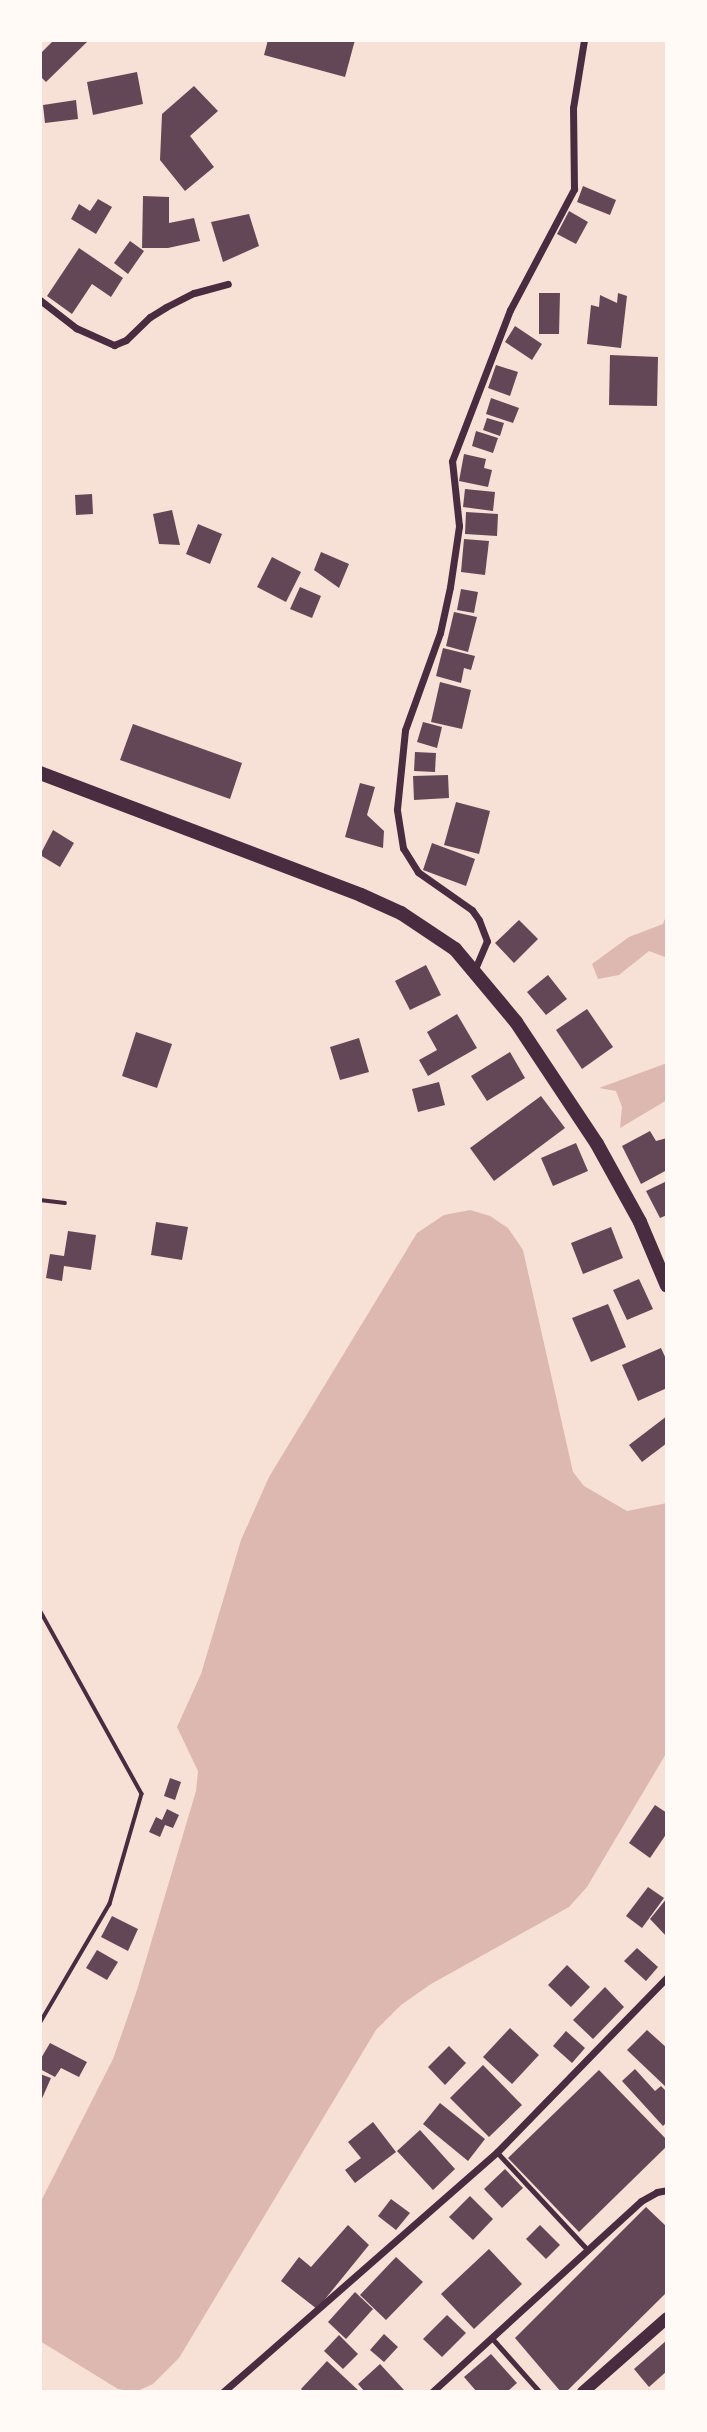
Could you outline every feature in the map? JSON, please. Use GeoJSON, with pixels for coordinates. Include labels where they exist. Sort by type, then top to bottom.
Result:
{"type":"FeatureCollection","features":[{"type":"Feature","properties":{"kind":"main road"},"geometry":{"type":"LineString","coordinates":[[40,773],[401,912],[455,949],[475,969],[516,1022],[597,1144],[640,1222],[667,1286]]}},
{"type":"Feature","properties":{"kind":"main road"},"geometry":{"type":"LineString","coordinates":[[583,2392],[667,2318]]}},
{"type":"Feature","properties":{"kind":"street"},"geometry":{"type":"LineString","coordinates":[[475,969],[487,941],[479,919],[472,910],[418,872],[403,848],[397,809],[405,730],[440,633],[450,587],[459,526],[452,461],[510,310],[574,189],[573,108],[584,40]]}},
{"type":"Feature","properties":{"kind":"street"},"geometry":{"type":"LineString","coordinates":[[40,300],[76,328],[114,345],[126,340],[150,317],[166,307],[194,293],[228,284]]}},
{"type":"Feature","properties":{"kind":"street"},"geometry":{"type":"LineString","coordinates":[[223,2392],[497,2152],[667,1977]]}},
{"type":"Feature","properties":{"kind":"street"},"geometry":{"type":"LineString","coordinates":[[432,2392],[641,2201],[667,2190]]}},
{"type":"Feature","properties":{"kind":"lane"},"geometry":{"type":"LineString","coordinates":[[497,2152],[589,2250]]}},
{"type":"Feature","properties":{"kind":"lane"},"geometry":{"type":"LineString","coordinates":[[492,2338],[540,2392]]}},
{"type":"Feature","properties":{"kind":"path"},"geometry":{"type":"LineString","coordinates":[[40,1200],[65,1203]]}},
{"type":"Feature","properties":{"kind":"path"},"geometry":{"type":"LineString","coordinates":[[40,1610],[142,1794],[110,1904],[40,2024]]}},
{"type":"Feature","properties":{"kind":"shaded area"},"geometry":{"type":"Polygon","coordinates":[[[667,913],[667,968],[665,957],[649,951],[619,975],[598,979],[592,964],[629,937],[663,924],[667,913]]]}},
{"type":"Feature","properties":{"kind":"shaded area"},"geometry":{"type":"Polygon","coordinates":[[[667,1063],[667,1100],[620,1128],[622,1107],[616,1091],[599,1088],[667,1063]]]}},
{"type":"Feature","properties":{"kind":"shaded area"},"geometry":{"type":"Polygon","coordinates":[[[470,1210],[490,1216],[508,1228],[523,1250],[573,1472],[584,1486],[627,1511],[667,1503],[667,1752],[587,1887],[569,1907],[431,1984],[401,2005],[376,2030],[179,2358],[153,2384],[135,2392],[118,2389],[40,2341],[40,2203],[113,2059],[137,1990],[196,1791],[198,1771],[177,1727],[201,1674],[241,1540],[269,1477],[417,1233],[444,1215],[470,1210]]]}},
{"type":"Feature","properties":{"kind":"building"},"geometry":{"type":"Polygon","coordinates":[[[54,40],[89,40],[46,82],[40,76],[40,54],[54,40]]]}},
{"type":"Feature","properties":{"kind":"building"},"geometry":{"type":"Polygon","coordinates":[[[268,40],[355,40],[345,77],[264,55],[268,40]]]}},
{"type":"Feature","properties":{"kind":"building"},"geometry":{"type":"Polygon","coordinates":[[[137,72],[143,104],[93,115],[87,82],[137,72]]]}},
{"type":"Feature","properties":{"kind":"building"},"geometry":{"type":"Polygon","coordinates":[[[194,86],[218,111],[190,136],[214,167],[185,191],[160,160],[162,114],[194,86]]]}},
{"type":"Feature","properties":{"kind":"building"},"geometry":{"type":"Polygon","coordinates":[[[76,100],[78,119],[45,123],[43,105],[76,100]]]}},
{"type":"Feature","properties":{"kind":"building"},"geometry":{"type":"Polygon","coordinates":[[[583,186],[616,200],[610,215],[577,202],[583,186]]]}},
{"type":"Feature","properties":{"kind":"building"},"geometry":{"type":"Polygon","coordinates":[[[143,196],[169,197],[169,223],[194,218],[200,241],[168,248],[142,248],[143,196]]]}},
{"type":"Feature","properties":{"kind":"building"},"geometry":{"type":"Polygon","coordinates":[[[98,199],[112,207],[96,234],[71,219],[79,204],[90,211],[98,199]]]}},
{"type":"Feature","properties":{"kind":"building"},"geometry":{"type":"Polygon","coordinates":[[[569,211],[588,222],[576,244],[557,234],[569,211]]]}},
{"type":"Feature","properties":{"kind":"building"},"geometry":{"type":"Polygon","coordinates":[[[249,214],[259,246],[223,262],[211,222],[249,214]]]}},
{"type":"Feature","properties":{"kind":"building"},"geometry":{"type":"Polygon","coordinates":[[[130,241],[144,251],[128,274],[114,263],[130,241]]]}},
{"type":"Feature","properties":{"kind":"building"},"geometry":{"type":"Polygon","coordinates":[[[79,248],[123,278],[111,297],[92,284],[72,314],[47,296],[79,248]]]}},
{"type":"Feature","properties":{"kind":"building"},"geometry":{"type":"Polygon","coordinates":[[[539,293],[560,293],[559,334],[539,334],[539,293]]]}},
{"type":"Feature","properties":{"kind":"building"},"geometry":{"type":"Polygon","coordinates":[[[618,293],[627,296],[621,348],[587,344],[591,305],[599,307],[600,295],[617,303],[618,293]]]}},
{"type":"Feature","properties":{"kind":"building"},"geometry":{"type":"Polygon","coordinates":[[[515,326],[542,344],[532,360],[505,342],[515,326]]]}},
{"type":"Feature","properties":{"kind":"building"},"geometry":{"type":"Polygon","coordinates":[[[610,355],[658,357],[657,406],[609,405],[610,355]]]}},
{"type":"Feature","properties":{"kind":"building"},"geometry":{"type":"Polygon","coordinates":[[[496,365],[518,372],[510,396],[488,388],[496,365]]]}},
{"type":"Feature","properties":{"kind":"building"},"geometry":{"type":"Polygon","coordinates":[[[491,398],[519,408],[513,423],[486,414],[491,398]]]}},
{"type":"Feature","properties":{"kind":"building"},"geometry":{"type":"Polygon","coordinates":[[[487,418],[504,423],[500,436],[483,430],[487,418]]]}},
{"type":"Feature","properties":{"kind":"building"},"geometry":{"type":"Polygon","coordinates":[[[476,431],[498,438],[493,453],[472,446],[476,431]]]}},
{"type":"Feature","properties":{"kind":"building"},"geometry":{"type":"Polygon","coordinates":[[[464,454],[486,459],[484,468],[492,470],[488,487],[459,481],[464,454]]]}},
{"type":"Feature","properties":{"kind":"building"},"geometry":{"type":"Polygon","coordinates":[[[465,489],[495,492],[493,511],[463,507],[465,489]]]}},
{"type":"Feature","properties":{"kind":"building"},"geometry":{"type":"Polygon","coordinates":[[[92,494],[93,514],[76,515],[75,495],[92,494]]]}},
{"type":"Feature","properties":{"kind":"building"},"geometry":{"type":"Polygon","coordinates":[[[172,510],[180,545],[159,544],[153,514],[172,510]]]}},
{"type":"Feature","properties":{"kind":"building"},"geometry":{"type":"Polygon","coordinates":[[[466,512],[498,514],[497,536],[465,534],[466,512]]]}},
{"type":"Feature","properties":{"kind":"building"},"geometry":{"type":"Polygon","coordinates":[[[198,524],[222,534],[210,564],[186,554],[198,524]]]}},
{"type":"Feature","properties":{"kind":"building"},"geometry":{"type":"Polygon","coordinates":[[[464,539],[489,541],[485,575],[461,572],[464,539]]]}},
{"type":"Feature","properties":{"kind":"building"},"geometry":{"type":"Polygon","coordinates":[[[321,552],[349,564],[339,588],[314,570],[321,552]]]}},
{"type":"Feature","properties":{"kind":"building"},"geometry":{"type":"Polygon","coordinates":[[[272,557],[301,572],[286,602],[257,587],[272,557]]]}},
{"type":"Feature","properties":{"kind":"building"},"geometry":{"type":"Polygon","coordinates":[[[300,587],[321,596],[312,618],[290,609],[300,587]]]}},
{"type":"Feature","properties":{"kind":"building"},"geometry":{"type":"Polygon","coordinates":[[[461,589],[478,592],[474,613],[457,610],[461,589]]]}},
{"type":"Feature","properties":{"kind":"building"},"geometry":{"type":"Polygon","coordinates":[[[454,612],[477,617],[468,652],[446,646],[454,612]]]}},
{"type":"Feature","properties":{"kind":"building"},"geometry":{"type":"Polygon","coordinates":[[[443,648],[475,656],[471,670],[464,668],[461,683],[436,676],[443,648]]]}},
{"type":"Feature","properties":{"kind":"building"},"geometry":{"type":"Polygon","coordinates":[[[440,682],[471,690],[462,729],[431,722],[440,682]]]}},
{"type":"Feature","properties":{"kind":"building"},"geometry":{"type":"Polygon","coordinates":[[[423,722],[442,727],[437,748],[417,742],[423,722]]]}},
{"type":"Feature","properties":{"kind":"building"},"geometry":{"type":"Polygon","coordinates":[[[133,724],[242,763],[230,799],[120,760],[133,724]]]}},
{"type":"Feature","properties":{"kind":"building"},"geometry":{"type":"Polygon","coordinates":[[[415,752],[436,753],[435,772],[414,771],[415,752]]]}},
{"type":"Feature","properties":{"kind":"building"},"geometry":{"type":"Polygon","coordinates":[[[448,775],[449,798],[414,800],[413,776],[448,775]]]}},
{"type":"Feature","properties":{"kind":"building"},"geometry":{"type":"Polygon","coordinates":[[[360,783],[375,787],[367,815],[384,831],[383,848],[345,837],[360,783]]]}},
{"type":"Feature","properties":{"kind":"building"},"geometry":{"type":"Polygon","coordinates":[[[456,802],[490,811],[479,854],[444,845],[456,802]]]}},
{"type":"Feature","properties":{"kind":"building"},"geometry":{"type":"Polygon","coordinates":[[[53,830],[74,843],[60,867],[40,855],[53,830]]]}},
{"type":"Feature","properties":{"kind":"building"},"geometry":{"type":"Polygon","coordinates":[[[432,843],[475,859],[466,886],[423,870],[432,843]]]}},
{"type":"Feature","properties":{"kind":"building"},"geometry":{"type":"Polygon","coordinates":[[[519,920],[538,939],[514,963],[495,943],[519,920]]]}},
{"type":"Feature","properties":{"kind":"building"},"geometry":{"type":"Polygon","coordinates":[[[426,965],[441,995],[410,1010],[395,981],[426,965]]]}},
{"type":"Feature","properties":{"kind":"building"},"geometry":{"type":"Polygon","coordinates":[[[548,975],[567,999],[546,1015],[527,992],[548,975]]]}},
{"type":"Feature","properties":{"kind":"building"},"geometry":{"type":"Polygon","coordinates":[[[587,1009],[613,1047],[582,1069],[556,1030],[587,1009]]]}},
{"type":"Feature","properties":{"kind":"building"},"geometry":{"type":"Polygon","coordinates":[[[457,1014],[477,1048],[428,1076],[419,1060],[437,1050],[427,1032],[457,1014]]]}},
{"type":"Feature","properties":{"kind":"building"},"geometry":{"type":"Polygon","coordinates":[[[136,1032],[172,1044],[157,1088],[122,1076],[136,1032]]]}},
{"type":"Feature","properties":{"kind":"building"},"geometry":{"type":"Polygon","coordinates":[[[359,1038],[369,1072],[340,1080],[330,1047],[359,1038]]]}},
{"type":"Feature","properties":{"kind":"building"},"geometry":{"type":"Polygon","coordinates":[[[510,1052],[525,1078],[487,1101],[471,1076],[510,1052]]]}},
{"type":"Feature","properties":{"kind":"building"},"geometry":{"type":"Polygon","coordinates":[[[439,1082],[445,1105],[418,1112],[412,1089],[439,1082]]]}},
{"type":"Feature","properties":{"kind":"building"},"geometry":{"type":"Polygon","coordinates":[[[541,1096],[565,1128],[494,1181],[470,1148],[541,1096]]]}},
{"type":"Feature","properties":{"kind":"building"},"geometry":{"type":"Polygon","coordinates":[[[650,1131],[656,1141],[667,1138],[667,1170],[641,1184],[622,1146],[650,1131]]]}},
{"type":"Feature","properties":{"kind":"building"},"geometry":{"type":"Polygon","coordinates":[[[576,1143],[588,1171],[553,1186],[541,1158],[576,1143]]]}},
{"type":"Feature","properties":{"kind":"building"},"geometry":{"type":"Polygon","coordinates":[[[667,1181],[667,1215],[660,1218],[646,1191],[667,1181]]]}},
{"type":"Feature","properties":{"kind":"building"},"geometry":{"type":"Polygon","coordinates":[[[156,1222],[188,1227],[182,1260],[151,1255],[156,1222]]]}},
{"type":"Feature","properties":{"kind":"building"},"geometry":{"type":"Polygon","coordinates":[[[611,1227],[623,1258],[583,1274],[571,1243],[611,1227]]]}},
{"type":"Feature","properties":{"kind":"building"},"geometry":{"type":"Polygon","coordinates":[[[68,1231],[96,1235],[91,1270],[64,1266],[62,1281],[46,1278],[50,1254],[64,1256],[68,1231]]]}},
{"type":"Feature","properties":{"kind":"building"},"geometry":{"type":"Polygon","coordinates":[[[639,1279],[653,1309],[627,1320],[613,1290],[639,1279]]]}},
{"type":"Feature","properties":{"kind":"building"},"geometry":{"type":"Polygon","coordinates":[[[608,1304],[626,1347],[591,1362],[572,1318],[608,1304]]]}},
{"type":"Feature","properties":{"kind":"building"},"geometry":{"type":"Polygon","coordinates":[[[661,1348],[667,1361],[667,1388],[638,1401],[622,1365],[661,1348]]]}},
{"type":"Feature","properties":{"kind":"building"},"geometry":{"type":"Polygon","coordinates":[[[667,1416],[667,1443],[642,1462],[629,1445],[667,1416]]]}},
{"type":"Feature","properties":{"kind":"building"},"geometry":{"type":"Polygon","coordinates":[[[170,1778],[181,1782],[175,1800],[164,1796],[170,1778]]]}},
{"type":"Feature","properties":{"kind":"building"},"geometry":{"type":"Polygon","coordinates":[[[655,1805],[667,1813],[667,1833],[650,1858],[629,1843],[655,1805]]]}},
{"type":"Feature","properties":{"kind":"building"},"geometry":{"type":"Polygon","coordinates":[[[167,1809],[179,1815],[173,1828],[165,1825],[160,1837],[149,1832],[156,1817],[162,1820],[167,1809]]]}},
{"type":"Feature","properties":{"kind":"building"},"geometry":{"type":"Polygon","coordinates":[[[648,1887],[664,1898],[642,1928],[626,1916],[648,1887]]]}},
{"type":"Feature","properties":{"kind":"building"},"geometry":{"type":"Polygon","coordinates":[[[667,1898],[667,1937],[650,1919],[667,1898]]]}},
{"type":"Feature","properties":{"kind":"building"},"geometry":{"type":"Polygon","coordinates":[[[112,1916],[138,1929],[128,1951],[101,1937],[112,1916]]]}},
{"type":"Feature","properties":{"kind":"building"},"geometry":{"type":"Polygon","coordinates":[[[637,1948],[658,1967],[646,1981],[624,1961],[637,1948]]]}},
{"type":"Feature","properties":{"kind":"building"},"geometry":{"type":"Polygon","coordinates":[[[97,1950],[118,1962],[107,1980],[86,1968],[97,1950]]]}},
{"type":"Feature","properties":{"kind":"building"},"geometry":{"type":"Polygon","coordinates":[[[567,1965],[590,1987],[571,2007],[548,1985],[567,1965]]]}},
{"type":"Feature","properties":{"kind":"building"},"geometry":{"type":"Polygon","coordinates":[[[605,1987],[624,2007],[593,2039],[573,2020],[605,1987]]]}},
{"type":"Feature","properties":{"kind":"building"},"geometry":{"type":"Polygon","coordinates":[[[510,2028],[539,2055],[512,2084],[483,2057],[510,2028]]]}},
{"type":"Feature","properties":{"kind":"building"},"geometry":{"type":"Polygon","coordinates":[[[647,2030],[667,2048],[667,2088],[627,2050],[647,2030]]]}},
{"type":"Feature","properties":{"kind":"building"},"geometry":{"type":"Polygon","coordinates":[[[566,2031],[585,2048],[572,2063],[553,2046],[566,2031]]]}},
{"type":"Feature","properties":{"kind":"building"},"geometry":{"type":"Polygon","coordinates":[[[50,2043],[87,2062],[79,2077],[61,2068],[55,2077],[40,2069],[40,2060],[50,2043]]]}},
{"type":"Feature","properties":{"kind":"building"},"geometry":{"type":"Polygon","coordinates":[[[449,2046],[466,2063],[445,2085],[428,2067],[449,2046]]]}},
{"type":"Feature","properties":{"kind":"building"},"geometry":{"type":"Polygon","coordinates":[[[483,2065],[522,2105],[489,2137],[450,2098],[483,2065]]]}},
{"type":"Feature","properties":{"kind":"building"},"geometry":{"type":"Polygon","coordinates":[[[635,2069],[655,2091],[661,2086],[667,2092],[667,2122],[663,2126],[622,2081],[635,2069]]]}},
{"type":"Feature","properties":{"kind":"building"},"geometry":{"type":"Polygon","coordinates":[[[599,2070],[667,2140],[667,2146],[579,2232],[508,2158],[599,2070]]]}},
{"type":"Feature","properties":{"kind":"building"},"geometry":{"type":"Polygon","coordinates":[[[40,2074],[51,2078],[40,2103],[40,2074]]]}},
{"type":"Feature","properties":{"kind":"building"},"geometry":{"type":"Polygon","coordinates":[[[440,2103],[485,2139],[468,2161],[423,2124],[440,2103]]]}},
{"type":"Feature","properties":{"kind":"building"},"geometry":{"type":"Polygon","coordinates":[[[373,2122],[396,2152],[355,2183],[345,2170],[361,2158],[348,2142],[373,2122]]]}},
{"type":"Feature","properties":{"kind":"building"},"geometry":{"type":"Polygon","coordinates":[[[420,2130],[455,2169],[433,2190],[397,2151],[420,2130]]]}},
{"type":"Feature","properties":{"kind":"building"},"geometry":{"type":"Polygon","coordinates":[[[505,2169],[523,2188],[502,2208],[484,2189],[505,2169]]]}},
{"type":"Feature","properties":{"kind":"building"},"geometry":{"type":"Polygon","coordinates":[[[470,2196],[493,2219],[473,2240],[449,2217],[470,2196]]]}},
{"type":"Feature","properties":{"kind":"building"},"geometry":{"type":"Polygon","coordinates":[[[391,2199],[410,2213],[396,2230],[378,2216],[391,2199]]]}},
{"type":"Feature","properties":{"kind":"building"},"geometry":{"type":"Polygon","coordinates":[[[646,2207],[667,2227],[667,2292],[566,2392],[561,2392],[515,2338],[646,2207]]]}},
{"type":"Feature","properties":{"kind":"building"},"geometry":{"type":"Polygon","coordinates":[[[348,2225],[369,2245],[317,2309],[281,2281],[299,2257],[311,2267],[348,2225]]]}},
{"type":"Feature","properties":{"kind":"building"},"geometry":{"type":"Polygon","coordinates":[[[540,2225],[560,2245],[546,2259],[526,2239],[540,2225]]]}},
{"type":"Feature","properties":{"kind":"building"},"geometry":{"type":"Polygon","coordinates":[[[489,2249],[522,2284],[474,2329],[441,2294],[489,2249]]]}},
{"type":"Feature","properties":{"kind":"building"},"geometry":{"type":"Polygon","coordinates":[[[396,2257],[423,2282],[386,2320],[360,2295],[396,2257]]]}},
{"type":"Feature","properties":{"kind":"building"},"geometry":{"type":"Polygon","coordinates":[[[355,2292],[373,2309],[346,2339],[328,2322],[355,2292]]]}},
{"type":"Feature","properties":{"kind":"building"},"geometry":{"type":"Polygon","coordinates":[[[447,2315],[466,2333],[442,2357],[423,2339],[447,2315]]]}},
{"type":"Feature","properties":{"kind":"building"},"geometry":{"type":"Polygon","coordinates":[[[384,2334],[398,2347],[384,2362],[370,2350],[384,2334]]]}},
{"type":"Feature","properties":{"kind":"building"},"geometry":{"type":"Polygon","coordinates":[[[339,2335],[358,2354],[343,2369],[324,2351],[339,2335]]]}},
{"type":"Feature","properties":{"kind":"building"},"geometry":{"type":"Polygon","coordinates":[[[667,2340],[667,2371],[649,2387],[634,2369],[667,2340]]]}},
{"type":"Feature","properties":{"kind":"building"},"geometry":{"type":"Polygon","coordinates":[[[491,2354],[517,2383],[507,2392],[477,2392],[464,2377],[491,2354]]]}},
{"type":"Feature","properties":{"kind":"building"},"geometry":{"type":"Polygon","coordinates":[[[327,2361],[360,2392],[304,2392],[301,2389],[327,2361]]]}},
{"type":"Feature","properties":{"kind":"building"},"geometry":{"type":"Polygon","coordinates":[[[380,2364],[404,2390],[402,2392],[365,2392],[358,2384],[380,2364]]]}}]}
